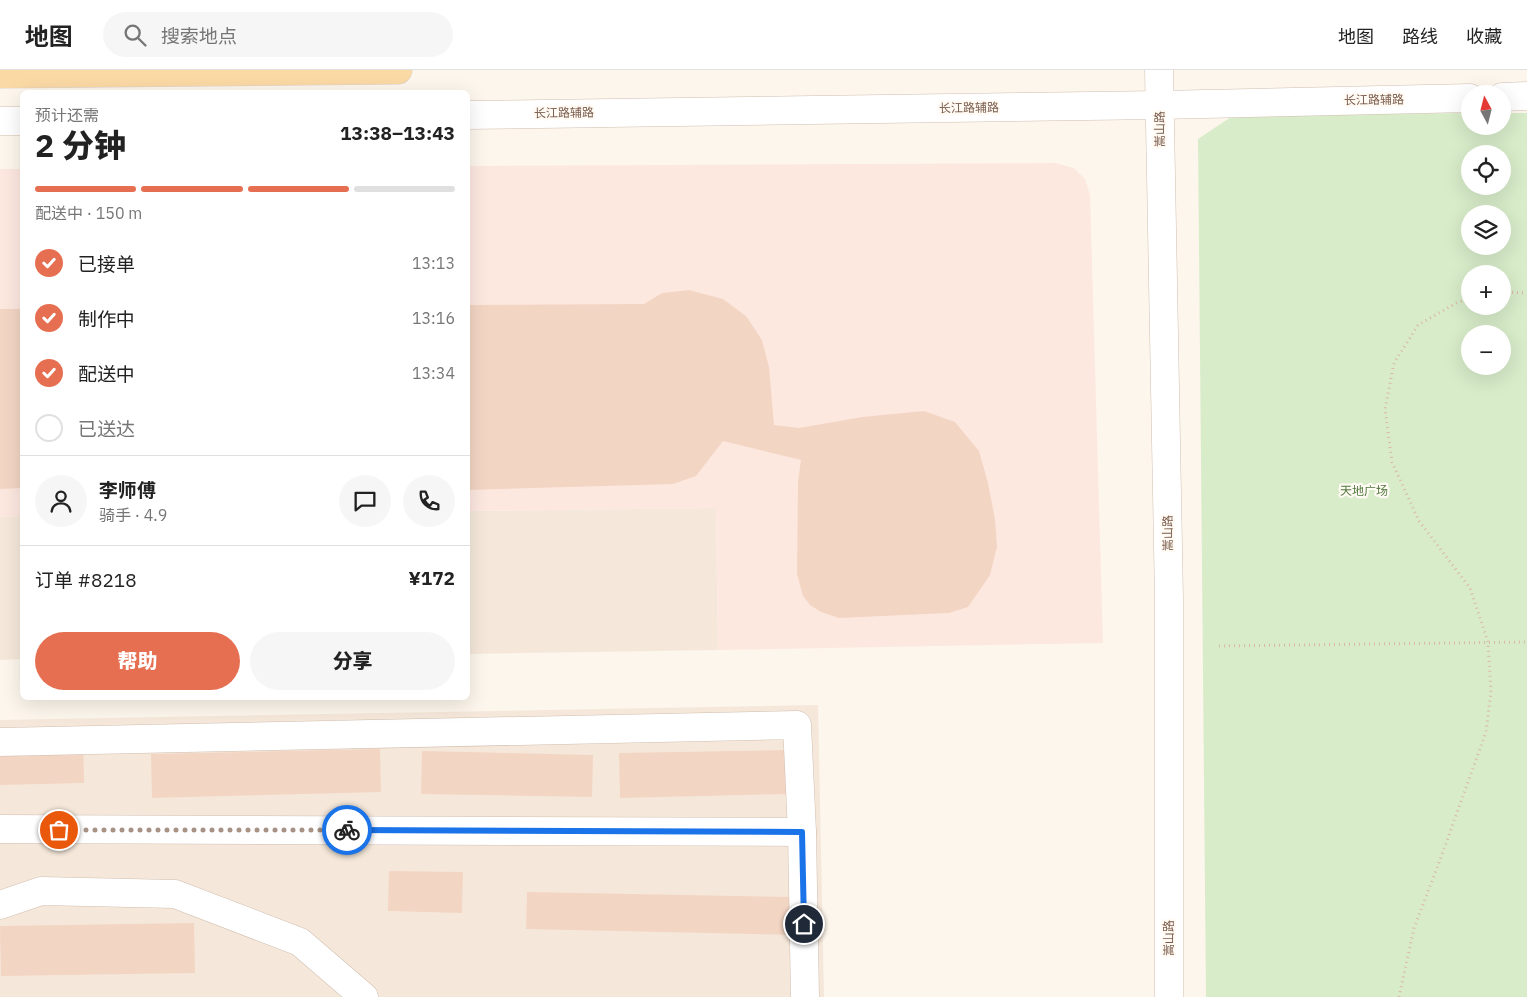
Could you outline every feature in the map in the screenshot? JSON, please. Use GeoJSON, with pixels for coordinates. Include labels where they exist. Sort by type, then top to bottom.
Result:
{"type":"FeatureCollection","features":[{"type":"Feature","properties":{"kind":"main road"},"geometry":{"type":"LineString","coordinates":[[0,74],[398,70]]}},
{"type":"Feature","properties":{"kind":"street","name":"嵩山路"},"geometry":{"type":"LineString","coordinates":[[1159,70],[1169,599],[1169,997]]}},
{"type":"Feature","properties":{"kind":"street"},"geometry":{"type":"LineString","coordinates":[[1511,97],[1527,96]]}},
{"type":"Feature","properties":{"kind":"street","name":"长江路辅路"},"geometry":{"type":"LineString","coordinates":[[470,115],[1160,105],[1461,98]]}},
{"type":"Feature","properties":{"kind":"street"},"geometry":{"type":"LineString","coordinates":[[0,121],[20,121]]}},
{"type":"Feature","properties":{"kind":"street"},"geometry":{"type":"LineString","coordinates":[[0,742],[797,726],[802,832],[805,997]]}},
{"type":"Feature","properties":{"kind":"street"},"geometry":{"type":"LineString","coordinates":[[0,829],[802,832]]}},
{"type":"Feature","properties":{"kind":"street"},"geometry":{"type":"LineString","coordinates":[[0,905],[41,891],[175,894],[300,942],[364,997]]}},
{"type":"Feature","properties":{"kind":"path"},"geometry":{"type":"LineString","coordinates":[[1511,292],[1527,293]]}},
{"type":"Feature","properties":{"kind":"path"},"geometry":{"type":"LineString","coordinates":[[1399,997],[1414,928],[1486,732],[1491,692],[1488,642],[1470,588],[1419,521],[1392,462],[1385,410],[1394,363],[1418,325],[1461,301]]}},
{"type":"Feature","properties":{"kind":"path"},"geometry":{"type":"LineString","coordinates":[[1219,646],[1527,642]]}},
{"type":"Feature","properties":{"kind":"shaded area"},"geometry":{"type":"Polygon","coordinates":[[[1055,163],[1074,168],[1085,179],[1090,195],[1103,643],[718,650],[716,508],[470,511],[470,166],[1055,163]]]}},
{"type":"Feature","properties":{"kind":"shaded area"},"geometry":{"type":"Polygon","coordinates":[[[0,169],[20,169],[20,516],[0,517],[0,169]]]}},
{"type":"Feature","properties":{"kind":"shaded area"},"geometry":{"type":"Polygon","coordinates":[[[716,508],[718,650],[470,654],[470,511],[716,508]]]}},
{"type":"Feature","properties":{"kind":"shaded area"},"geometry":{"type":"Polygon","coordinates":[[[20,516],[20,659],[0,660],[0,517],[20,516]]]}},
{"type":"Feature","properties":{"kind":"shaded area"},"geometry":{"type":"Polygon","coordinates":[[[818,705],[824,997],[0,997],[0,720],[818,705]]]}},
{"type":"Feature","properties":{"kind":"green space","name":"天地广场"},"geometry":{"type":"Polygon","coordinates":[[[1461,113],[1461,135],[1511,135],[1511,113],[1527,113],[1527,997],[1206,997],[1198,139],[1234,115],[1461,113]]]}},
{"type":"Feature","properties":{"kind":"building"},"geometry":{"type":"Polygon","coordinates":[[[689,290],[723,299],[746,316],[762,340],[769,367],[774,425],[799,428],[862,417],[924,411],[955,422],[979,451],[995,519],[997,547],[990,575],[968,607],[949,613],[839,618],[821,612],[810,605],[803,596],[797,574],[798,481],[801,460],[723,441],[696,476],[673,484],[470,490],[470,305],[644,304],[662,293],[689,290]]]}},
{"type":"Feature","properties":{"kind":"building"},"geometry":{"type":"Polygon","coordinates":[[[0,309],[20,309],[20,488],[0,489],[0,309]]]}},
{"type":"Feature","properties":{"kind":"building"},"geometry":{"type":"Polygon","coordinates":[[[83,732],[84,783],[0,785],[0,734],[83,732]]]}},
{"type":"Feature","properties":{"kind":"building"},"geometry":{"type":"Polygon","coordinates":[[[380,749],[381,792],[152,798],[151,754],[380,749]]]}},
{"type":"Feature","properties":{"kind":"building"},"geometry":{"type":"Polygon","coordinates":[[[787,750],[788,794],[620,798],[619,753],[787,750]]]}},
{"type":"Feature","properties":{"kind":"building"},"geometry":{"type":"Polygon","coordinates":[[[422,751],[593,755],[592,797],[421,794],[422,751]]]}},
{"type":"Feature","properties":{"kind":"building"},"geometry":{"type":"Polygon","coordinates":[[[389,871],[463,872],[462,913],[388,911],[389,871]]]}},
{"type":"Feature","properties":{"kind":"building"},"geometry":{"type":"Polygon","coordinates":[[[527,892],[795,897],[794,935],[526,929],[527,892]]]}},
{"type":"Feature","properties":{"kind":"building"},"geometry":{"type":"Polygon","coordinates":[[[194,923],[195,973],[1,976],[0,926],[194,923]]]}},
{"type":"Feature","properties":{"kind":"way so far"},"geometry":{"type":"LineString","coordinates":[[59,830],[347,830]]}},
{"type":"Feature","properties":{"kind":"route"},"geometry":{"type":"LineString","coordinates":[[347,830],[802,832],[804,924]]}}]}
